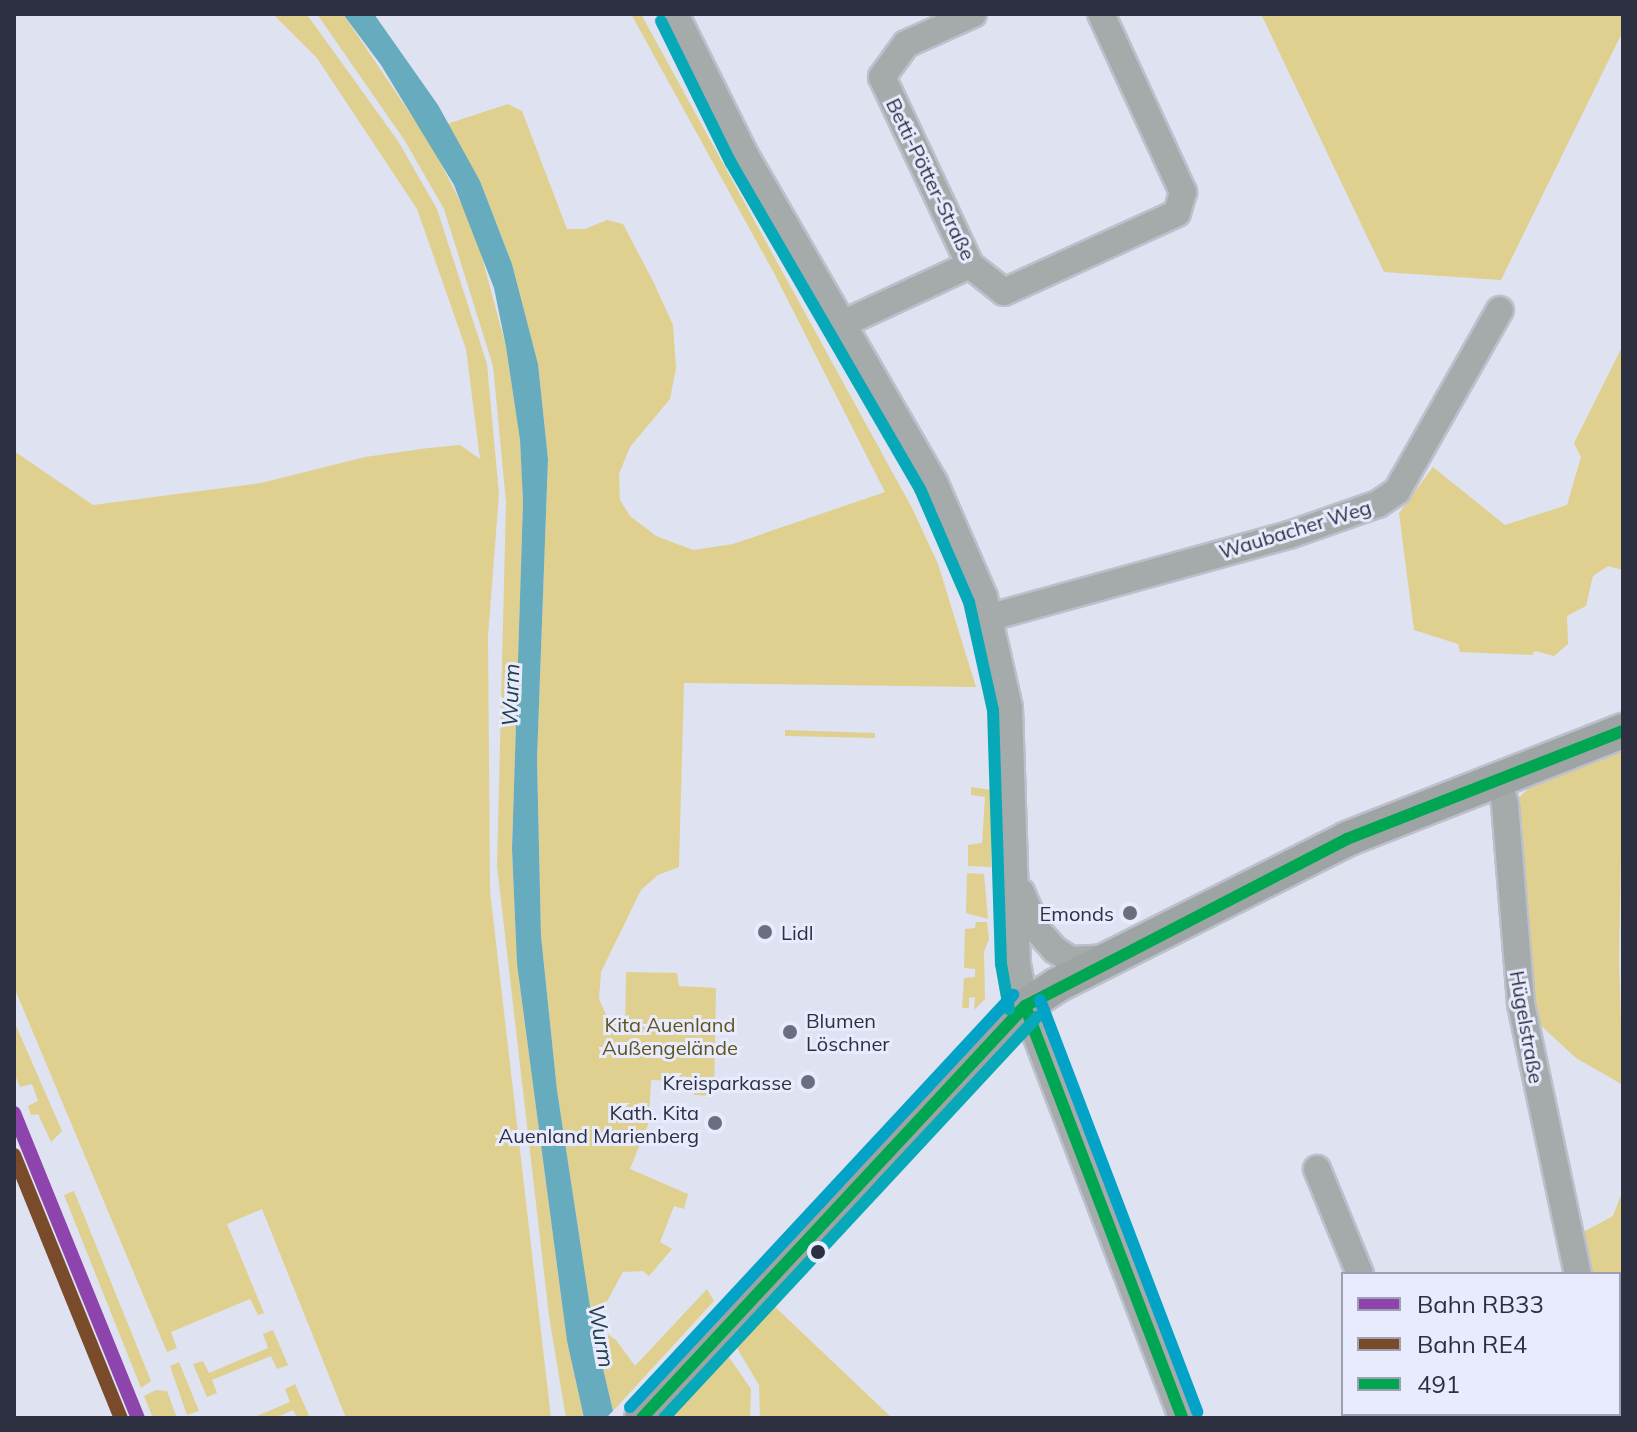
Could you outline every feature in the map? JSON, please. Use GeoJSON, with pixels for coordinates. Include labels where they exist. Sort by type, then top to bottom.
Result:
{"type":"FeatureCollection","features":[{"type":"Feature","properties":{"kind":"main road"},"geometry":{"type":"LineString","coordinates":[[648,1412],[1025,1006],[1120,954],[1347,839],[1623,731]]}},
{"type":"Feature","properties":{"kind":"street"},"geometry":{"type":"LineString","coordinates":[[675,14],[745,155],[840,325],[934,482],[991,617],[1009,708],[1017,964],[1025,1006],[1182,1418]]}},
{"type":"Feature","properties":{"kind":"street"},"geometry":{"type":"LineString","coordinates":[[942,20],[973,14]]}},
{"type":"Feature","properties":{"kind":"street","name":"Betti-Pötter-Straße"},"geometry":{"type":"LineString","coordinates":[[942,20],[906,44],[892,58],[882,77],[970,265],[1004,292],[1177,213],[1183,192],[1101,14]]}},
{"type":"Feature","properties":{"kind":"street"},"geometry":{"type":"LineString","coordinates":[[840,325],[970,265]]}},
{"type":"Feature","properties":{"kind":"street","name":"Waubacher Weg"},"geometry":{"type":"LineString","coordinates":[[991,617],[1289,535],[1378,504],[1397,491],[1500,310]]}},
{"type":"Feature","properties":{"kind":"street","name":"Hügelstraße"},"geometry":{"type":"LineString","coordinates":[[1498,778],[1505,804],[1521,1004],[1578,1272]]}},
{"type":"Feature","properties":{"kind":"street"},"geometry":{"type":"LineString","coordinates":[[1016,881],[1038,931],[1055,950],[1088,962],[1120,954]]}},
{"type":"Feature","properties":{"kind":"street"},"geometry":{"type":"LineString","coordinates":[[1317,1169],[1359,1272]]}},
{"type":"Feature","properties":{"kind":"green space"},"geometry":{"type":"Polygon","coordinates":[[[273,14],[308,16],[398,141],[437,209],[487,364],[499,494],[488,636],[490,891],[551,1418],[346,1418],[262,1209],[227,1224],[264,1313],[258,1315],[250,1299],[171,1332],[177,1348],[167,1352],[14,987],[14,451],[93,505],[261,483],[365,457],[428,448],[460,445],[480,459],[466,349],[417,209],[317,58],[273,14]]]}},
{"type":"Feature","properties":{"kind":"green space"},"geometry":{"type":"Polygon","coordinates":[[[317,14],[343,14],[432,146],[475,231],[506,347],[520,440],[523,502],[512,849],[517,964],[567,1341],[584,1418],[566,1418],[549,1316],[497,866],[506,502],[493,366],[444,209],[405,141],[317,14]]]}},
{"type":"Feature","properties":{"kind":"green space","name":"Kita Auenland Außengelände"},"geometry":{"type":"Polygon","coordinates":[[[631,14],[641,14],[912,508],[938,564],[976,687],[684,683],[679,867],[658,875],[641,890],[601,972],[599,999],[607,1017],[625,1032],[626,972],[677,973],[679,986],[716,988],[714,1096],[694,1095],[694,1082],[651,1080],[649,1122],[630,1169],[688,1194],[684,1209],[674,1206],[660,1242],[672,1249],[649,1276],[643,1271],[623,1272],[594,1325],[616,1340],[635,1366],[707,1289],[714,1301],[613,1411],[593,1326],[557,1090],[541,936],[537,759],[548,459],[538,364],[512,264],[480,181],[447,124],[508,104],[522,111],[567,229],[585,229],[607,220],[623,224],[652,279],[673,325],[676,368],[670,399],[630,447],[619,474],[620,500],[630,516],[656,536],[693,550],[733,544],[885,492],[774,273],[631,14]]]}},
{"type":"Feature","properties":{"kind":"green space"},"geometry":{"type":"Polygon","coordinates":[[[1261,14],[1623,14],[1623,31],[1501,280],[1384,272],[1261,14]]]}},
{"type":"Feature","properties":{"kind":"green space"},"geometry":{"type":"Polygon","coordinates":[[[1623,345],[1623,570],[1608,566],[1593,576],[1586,606],[1567,616],[1568,644],[1554,656],[1535,651],[1532,655],[1460,652],[1458,644],[1414,630],[1399,513],[1433,467],[1505,525],[1567,505],[1581,457],[1574,443],[1623,345]]]}},
{"type":"Feature","properties":{"kind":"green space"},"geometry":{"type":"Polygon","coordinates":[[[785,730],[875,733],[875,738],[785,736],[785,730]]]}},
{"type":"Feature","properties":{"kind":"green space"},"geometry":{"type":"Polygon","coordinates":[[[1623,751],[1619,960],[1623,1085],[1576,1058],[1535,1020],[1517,799],[1534,784],[1623,751]]]}},
{"type":"Feature","properties":{"kind":"green space"},"geometry":{"type":"Polygon","coordinates":[[[971,787],[991,790],[991,867],[968,866],[968,845],[982,843],[985,797],[971,795],[971,787]]]}},
{"type":"Feature","properties":{"kind":"green space"},"geometry":{"type":"Polygon","coordinates":[[[967,873],[984,874],[988,919],[966,913],[967,873]]]}},
{"type":"Feature","properties":{"kind":"green space"},"geometry":{"type":"Polygon","coordinates":[[[976,922],[987,922],[989,939],[984,952],[985,999],[974,1010],[975,997],[969,998],[969,1008],[962,1008],[964,978],[975,977],[975,969],[964,968],[965,929],[975,928],[976,922]]]}},
{"type":"Feature","properties":{"kind":"green space"},"geometry":{"type":"Polygon","coordinates":[[[14,1021],[62,1131],[51,1142],[38,1114],[31,1115],[28,1106],[38,1101],[32,1084],[20,1087],[14,1073],[14,1021]]]}},
{"type":"Feature","properties":{"kind":"green space"},"geometry":{"type":"Polygon","coordinates":[[[1623,1190],[1623,1396],[1621,1272],[1587,1272],[1578,1235],[1613,1216],[1623,1190]]]}},
{"type":"Feature","properties":{"kind":"green space"},"geometry":{"type":"Polygon","coordinates":[[[74,1191],[151,1381],[141,1388],[64,1195],[74,1191]]]}},
{"type":"Feature","properties":{"kind":"green space"},"geometry":{"type":"Polygon","coordinates":[[[771,1303],[892,1418],[760,1418],[759,1385],[734,1343],[771,1303]]]}},
{"type":"Feature","properties":{"kind":"green space"},"geometry":{"type":"Polygon","coordinates":[[[273,1330],[288,1365],[277,1369],[271,1356],[212,1380],[217,1393],[207,1397],[193,1364],[203,1361],[209,1373],[268,1348],[263,1334],[273,1330]]]}},
{"type":"Feature","properties":{"kind":"green space"},"geometry":{"type":"Polygon","coordinates":[[[724,1350],[751,1389],[750,1418],[668,1418],[724,1350]]]}},
{"type":"Feature","properties":{"kind":"green space"},"geometry":{"type":"Polygon","coordinates":[[[179,1362],[199,1411],[187,1415],[170,1366],[179,1362]]]}},
{"type":"Feature","properties":{"kind":"green space"},"geometry":{"type":"Polygon","coordinates":[[[295,1384],[310,1418],[297,1418],[293,1410],[275,1418],[252,1418],[290,1402],[285,1389],[295,1384]]]}},
{"type":"Feature","properties":{"kind":"green space"},"geometry":{"type":"Polygon","coordinates":[[[156,1390],[167,1391],[177,1418],[153,1418],[144,1396],[156,1390]]]}},
{"type":"Feature","properties":{"kind":"water"},"geometry":{"type":"Polygon","coordinates":[[[343,14],[374,14],[438,105],[480,181],[512,264],[538,364],[548,459],[537,759],[541,936],[557,1090],[593,1326],[613,1411],[606,1418],[584,1418],[567,1341],[517,964],[512,849],[523,502],[520,440],[506,347],[494,288],[454,185],[381,65],[343,14]]]}},
{"type":"Feature","properties":{"kind":"rail line","name":"RB33"},"geometry":{"type":"LineString","coordinates":[[14,1113],[138,1418]]}},
{"type":"Feature","properties":{"kind":"rail line","name":"RE4"},"geometry":{"type":"LineString","coordinates":[[14,1155],[121,1418]]}},
{"type":"Feature","properties":{"kind":"transit line"},"geometry":{"type":"LineString","coordinates":[[661,21],[731,163],[920,489],[969,602],[993,710],[1001,964],[1009,1009]]}},
{"type":"Feature","properties":{"kind":"transit line","name":"491"},"geometry":{"type":"LineString","coordinates":[[642,1418],[1025,1006],[1347,839],[1623,731]]}},
{"type":"Feature","properties":{"kind":"transit line"},"geometry":{"type":"LineString","coordinates":[[630,1407],[1013,995]]}},
{"type":"Feature","properties":{"kind":"transit line"},"geometry":{"type":"LineString","coordinates":[[1040,1000],[1197,1412]]}},
{"type":"Feature","properties":{"kind":"transit line","name":"491"},"geometry":{"type":"LineString","coordinates":[[1025,1006],[1182,1418]]}},
{"type":"Feature","properties":{"kind":"transit line"},"geometry":{"type":"LineString","coordinates":[[664,1418],[1037,1017]]}},
{"type":"Feature","properties":{"kind":"place","name":"Emonds"},"geometry":{"type":"Point","coordinates":[1130,913]}},
{"type":"Feature","properties":{"kind":"place","name":"Lidl"},"geometry":{"type":"Point","coordinates":[765,932]}},
{"type":"Feature","properties":{"kind":"place","name":"Blumen Löschner"},"geometry":{"type":"Point","coordinates":[790,1032]}},
{"type":"Feature","properties":{"kind":"place","name":"Kreisparkasse"},"geometry":{"type":"Point","coordinates":[808,1082]}},
{"type":"Feature","properties":{"kind":"place","name":"Kath. Kita Auenland Marienberg"},"geometry":{"type":"Point","coordinates":[715,1123]}},
{"type":"Feature","properties":{"kind":"water label","name":"Wurm"},"geometry":{"type":"Point","coordinates":[511,695]}},
{"type":"Feature","properties":{"kind":"water label","name":"Wurm"},"geometry":{"type":"Point","coordinates":[601,1336]}}]}
